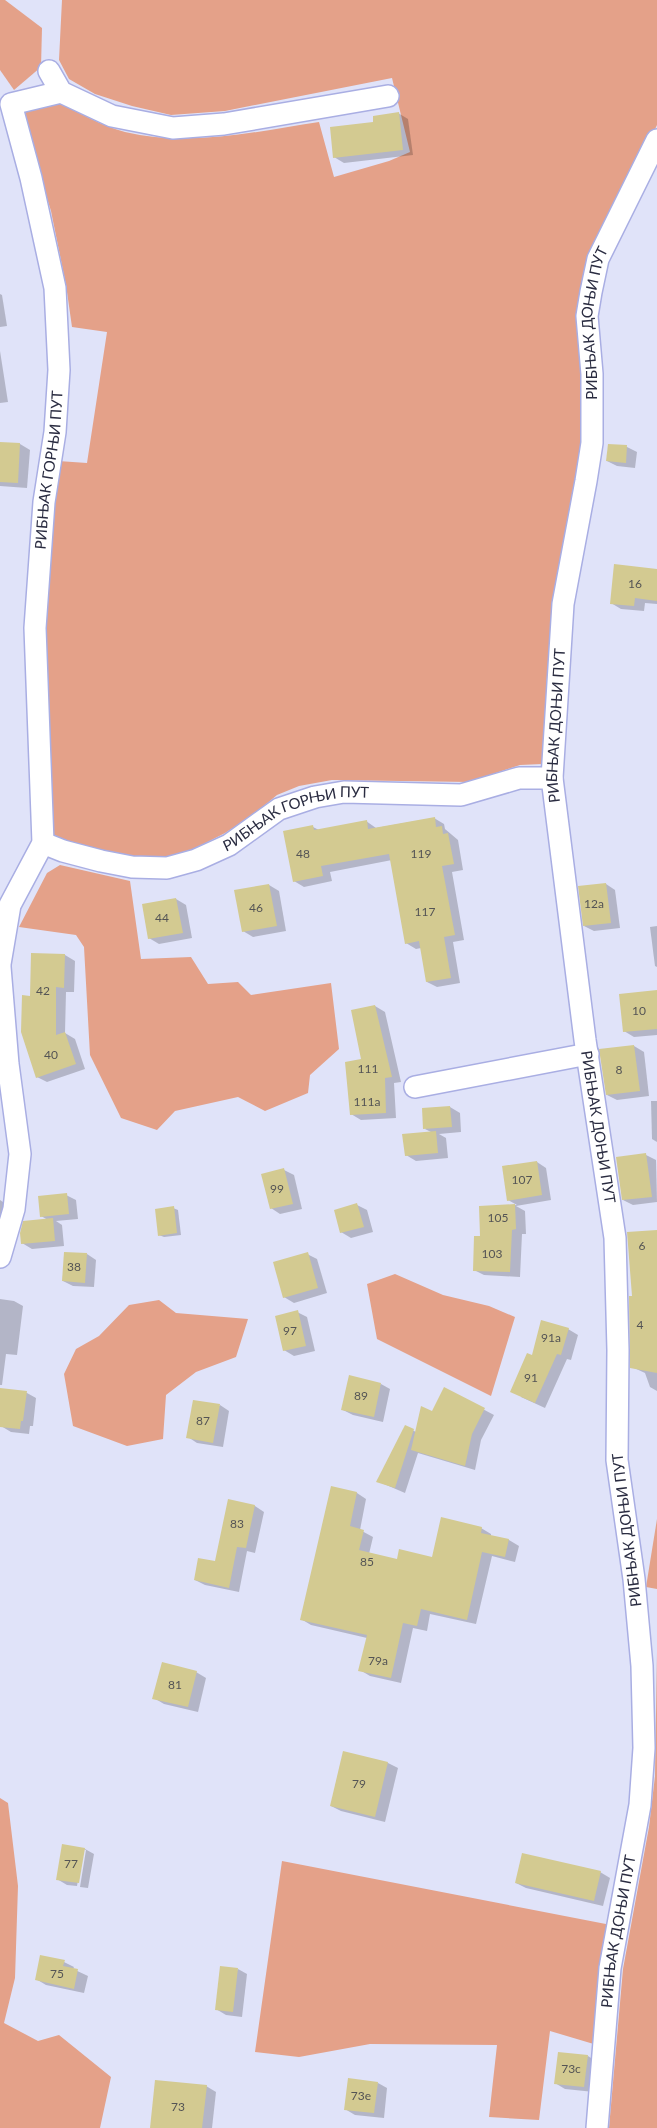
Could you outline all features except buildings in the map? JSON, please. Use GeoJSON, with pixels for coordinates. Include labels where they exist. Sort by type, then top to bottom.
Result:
{"type":"FeatureCollection","features":[{"type":"Feature","properties":{"kind":"street"},"geometry":{"type":"LineString","coordinates":[[49,71],[61,92],[112,116],[173,128],[224,124],[388,96]]}},
{"type":"Feature","properties":{"kind":"street","name":"РИБЊАК ГОРЊИ ПУТ"},"geometry":{"type":"LineString","coordinates":[[61,92],[11,104],[33,188],[55,288],[59,361],[55,432],[44,502],[35,628],[43,843],[63,851],[101,861],[132,867],[168,868],[196,860],[229,845],[279,809],[315,797],[344,792],[461,795],[519,778],[552,778]]}},
{"type":"Feature","properties":{"kind":"street","name":"РИБЊАК ДОЊИ ПУТ"},"geometry":{"type":"LineString","coordinates":[[597,2128],[610,1968],[640,1805],[644,1748],[642,1666],[634,1579],[617,1460],[618,1350],[615,1238],[588,1054],[552,778],[563,604],[592,443],[593,415],[588,308],[598,259],[657,140]]}},
{"type":"Feature","properties":{"kind":"street"},"geometry":{"type":"LineString","coordinates":[[0,1257],[14,1209],[20,1154],[8,1064],[0,965],[10,905],[43,843]]}},
{"type":"Feature","properties":{"kind":"street"},"geometry":{"type":"LineString","coordinates":[[415,1087],[588,1054]]}},
{"type":"Feature","properties":{"kind":"shaded area"},"geometry":{"type":"Polygon","coordinates":[[[0,0],[5,0],[42,28],[41,67],[14,90],[0,70],[0,0]]]}},
{"type":"Feature","properties":{"kind":"shaded area"},"geometry":{"type":"Polygon","coordinates":[[[62,0],[657,0],[657,125],[595,250],[587,416],[578,480],[555,590],[547,676],[542,764],[520,765],[469,782],[332,780],[299,786],[277,795],[252,816],[225,833],[194,849],[167,858],[143,858],[114,854],[63,843],[51,836],[44,633],[58,461],[87,463],[107,332],[72,327],[66,285],[51,211],[22,119],[24,111],[55,101],[98,122],[125,132],[174,138],[246,134],[319,122],[334,177],[389,161],[410,152],[392,78],[225,111],[171,115],[132,106],[95,94],[69,79],[59,60],[62,0]]]}},
{"type":"Feature","properties":{"kind":"shaded area"},"geometry":{"type":"Polygon","coordinates":[[[60,865],[130,881],[141,959],[191,957],[208,984],[238,982],[251,995],[331,983],[339,1049],[310,1075],[308,1093],[265,1111],[238,1097],[175,1111],[157,1130],[121,1118],[90,1055],[84,947],[76,935],[19,927],[47,873],[60,865]]]}},
{"type":"Feature","properties":{"kind":"shaded area"},"geometry":{"type":"Polygon","coordinates":[[[395,1274],[443,1295],[489,1306],[515,1317],[491,1396],[377,1339],[367,1284],[395,1274]]]}},
{"type":"Feature","properties":{"kind":"shaded area"},"geometry":{"type":"Polygon","coordinates":[[[159,1300],[176,1313],[248,1319],[236,1357],[196,1372],[166,1395],[163,1439],[127,1446],[73,1426],[64,1374],[76,1349],[99,1336],[129,1305],[159,1300]]]}},
{"type":"Feature","properties":{"kind":"shaded area"},"geometry":{"type":"Polygon","coordinates":[[[657,1519],[657,1589],[646,1587],[657,1519]]]}},
{"type":"Feature","properties":{"kind":"shaded area"},"geometry":{"type":"Polygon","coordinates":[[[657,1652],[657,2128],[609,2128],[623,1969],[649,1827],[655,1776],[657,1652]]]}},
{"type":"Feature","properties":{"kind":"shaded area"},"geometry":{"type":"Polygon","coordinates":[[[0,1798],[8,1803],[18,1886],[15,1978],[4,2023],[38,2041],[59,2035],[111,2077],[100,2128],[0,2128],[0,1798]]]}},
{"type":"Feature","properties":{"kind":"shaded area"},"geometry":{"type":"Polygon","coordinates":[[[282,1861],[611,1925],[597,2045],[550,2031],[539,2120],[489,2117],[497,2045],[370,2044],[299,2057],[255,2052],[282,1861]]]}}]}
